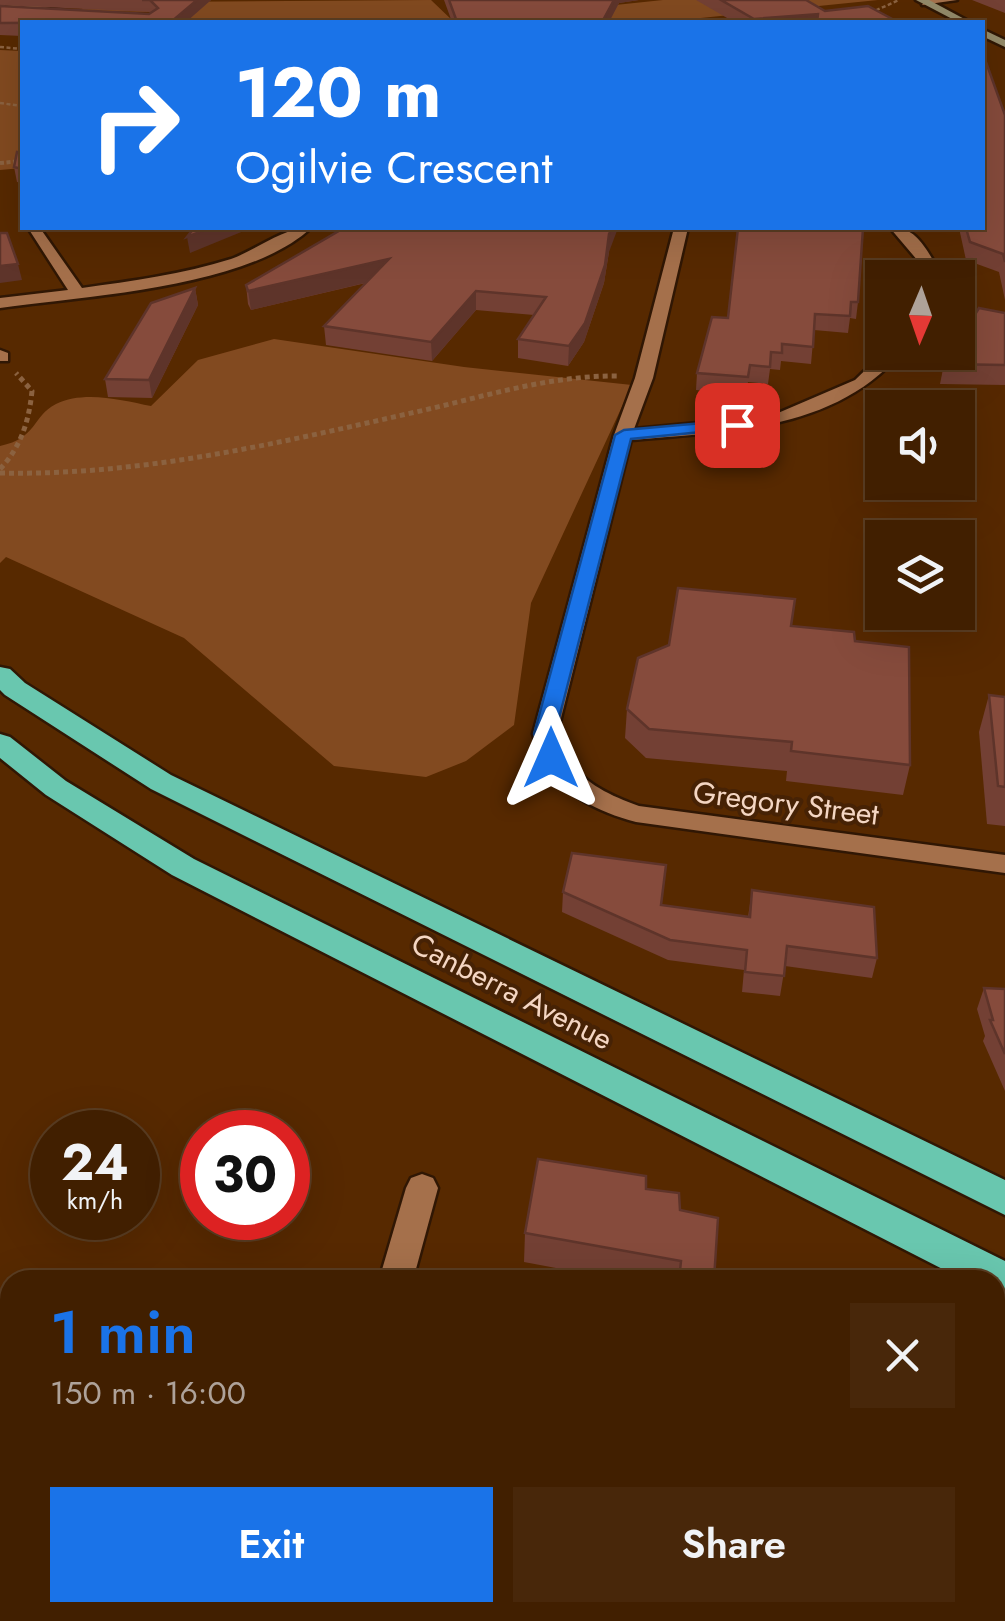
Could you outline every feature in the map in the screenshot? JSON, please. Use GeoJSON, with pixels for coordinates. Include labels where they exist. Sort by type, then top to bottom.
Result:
{"type":"FeatureCollection","features":[{"type":"Feature","properties":{"kind":"highway","name":"Canberra Avenue"},"geometry":{"type":"LineString","coordinates":[[0,675],[15,690],[161,782],[987,1182],[1005,1198]]}},
{"type":"Feature","properties":{"kind":"highway","name":"Canberra Avenue"},"geometry":{"type":"LineString","coordinates":[[0,743],[56,788],[183,867],[983,1270]]}},
{"type":"Feature","properties":{"kind":"street"},"geometry":{"type":"LineString","coordinates":[[0,10],[50,14],[116,0]]}},
{"type":"Feature","properties":{"kind":"street"},"geometry":{"type":"LineString","coordinates":[[924,1],[952,0]]}},
{"type":"Feature","properties":{"kind":"street"},"geometry":{"type":"LineString","coordinates":[[924,1],[961,20]]}},
{"type":"Feature","properties":{"kind":"street"},"geometry":{"type":"LineString","coordinates":[[0,10],[84,9]]}},
{"type":"Feature","properties":{"kind":"street"},"geometry":{"type":"LineString","coordinates":[[35,230],[78,294]]}},
{"type":"Feature","properties":{"kind":"street"},"geometry":{"type":"LineString","coordinates":[[0,303],[78,294],[211,269],[300,230]]}},
{"type":"Feature","properties":{"kind":"street"},"geometry":{"type":"LineString","coordinates":[[681,230],[644,378],[624,435],[774,421],[860,384],[875,370]]}},
{"type":"Feature","properties":{"kind":"street"},"geometry":{"type":"LineString","coordinates":[[900,230],[925,260]]}},
{"type":"Feature","properties":{"kind":"street","name":"Gregory Street"},"geometry":{"type":"LineString","coordinates":[[624,435],[545,734],[551,758],[568,780],[608,804],[663,820],[1005,864]]}},
{"type":"Feature","properties":{"kind":"street"},"geometry":{"type":"LineString","coordinates":[[399,1270],[422,1188]]}},
{"type":"Feature","properties":{"kind":"path"},"geometry":{"type":"LineString","coordinates":[[857,14],[900,0]]}},
{"type":"Feature","properties":{"kind":"path"},"geometry":{"type":"LineString","coordinates":[[0,471],[30,416],[32,391],[1,356]]}},
{"type":"Feature","properties":{"kind":"path"},"geometry":{"type":"LineString","coordinates":[[0,471],[43,476],[150,469],[535,386],[610,375],[644,378]]}},
{"type":"Feature","properties":{"kind":"shaded area"},"geometry":{"type":"Polygon","coordinates":[[[431,0],[452,20],[169,20],[169,12],[78,11],[85,7],[150,2],[431,0]]]}},
{"type":"Feature","properties":{"kind":"shaded area"},"geometry":{"type":"Polygon","coordinates":[[[663,0],[878,0],[682,20],[473,20],[663,0]]]}},
{"type":"Feature","properties":{"kind":"shaded area"},"geometry":{"type":"Polygon","coordinates":[[[0,50],[20,51],[20,168],[0,170],[0,50]]]}},
{"type":"Feature","properties":{"kind":"shaded area"},"geometry":{"type":"Polygon","coordinates":[[[274,339],[464,367],[632,385],[531,603],[514,725],[466,761],[426,777],[334,766],[184,638],[6,557],[0,563],[0,446],[28,433],[56,404],[91,397],[151,406],[198,360],[274,339]]]}},
{"type":"Feature","properties":{"kind":"building"},"geometry":{"type":"Polygon","coordinates":[[[150,0],[197,0],[173,20],[0,23],[0,6],[149,14],[158,8],[150,0]]]}},
{"type":"Feature","properties":{"kind":"building"},"geometry":{"type":"Polygon","coordinates":[[[449,0],[614,0],[603,20],[456,20],[449,0]]]}},
{"type":"Feature","properties":{"kind":"building"},"geometry":{"type":"Polygon","coordinates":[[[721,0],[806,0],[825,11],[868,6],[894,20],[817,20],[818,14],[754,19],[721,0]]]}},
{"type":"Feature","properties":{"kind":"building"},"geometry":{"type":"Polygon","coordinates":[[[985,59],[1005,115],[1005,262],[1003,254],[970,242],[967,230],[985,230],[985,59]]]}},
{"type":"Feature","properties":{"kind":"building"},"geometry":{"type":"Polygon","coordinates":[[[17,152],[20,153],[20,168],[14,167],[17,152]]]}},
{"type":"Feature","properties":{"kind":"building"},"geometry":{"type":"Polygon","coordinates":[[[341,230],[611,230],[605,265],[585,323],[569,346],[518,339],[546,297],[476,291],[431,342],[324,326],[389,259],[248,291],[246,285],[341,230]]]}},
{"type":"Feature","properties":{"kind":"building"},"geometry":{"type":"Polygon","coordinates":[[[738,230],[863,230],[858,302],[851,302],[850,316],[815,314],[813,347],[782,344],[782,353],[771,352],[770,367],[750,365],[748,377],[697,373],[712,317],[728,318],[738,230]]]}},
{"type":"Feature","properties":{"kind":"building"},"geometry":{"type":"Polygon","coordinates":[[[0,233],[7,233],[18,264],[0,266],[0,233]]]}},
{"type":"Feature","properties":{"kind":"building"},"geometry":{"type":"Polygon","coordinates":[[[195,288],[149,380],[105,379],[151,303],[195,288]]]}},
{"type":"Feature","properties":{"kind":"building"},"geometry":{"type":"Polygon","coordinates":[[[979,308],[1005,313],[1005,365],[975,365],[975,314],[979,308]]]}},
{"type":"Feature","properties":{"kind":"building"},"geometry":{"type":"Polygon","coordinates":[[[678,588],[795,599],[791,626],[854,632],[855,641],[909,647],[910,765],[791,751],[792,742],[649,729],[627,709],[638,658],[669,645],[678,588]]]}},
{"type":"Feature","properties":{"kind":"building"},"geometry":{"type":"Polygon","coordinates":[[[989,695],[1005,697],[1005,787],[998,786],[989,695]]]}},
{"type":"Feature","properties":{"kind":"building"},"geometry":{"type":"Polygon","coordinates":[[[572,853],[666,865],[661,905],[750,917],[752,890],[874,907],[877,958],[787,946],[784,976],[745,972],[747,950],[670,940],[563,892],[572,853]]]}},
{"type":"Feature","properties":{"kind":"building"},"geometry":{"type":"Polygon","coordinates":[[[984,988],[1005,989],[1005,1054],[990,1020],[984,988]]]}},
{"type":"Feature","properties":{"kind":"building"},"geometry":{"type":"Polygon","coordinates":[[[538,1159],[646,1176],[646,1189],[679,1193],[680,1210],[718,1218],[715,1270],[680,1270],[681,1261],[525,1233],[538,1159]]]}},
{"type":"Feature","properties":{"kind":"route"},"geometry":{"type":"LineString","coordinates":[[551,758],[545,734],[624,435],[737,425]]}}]}
